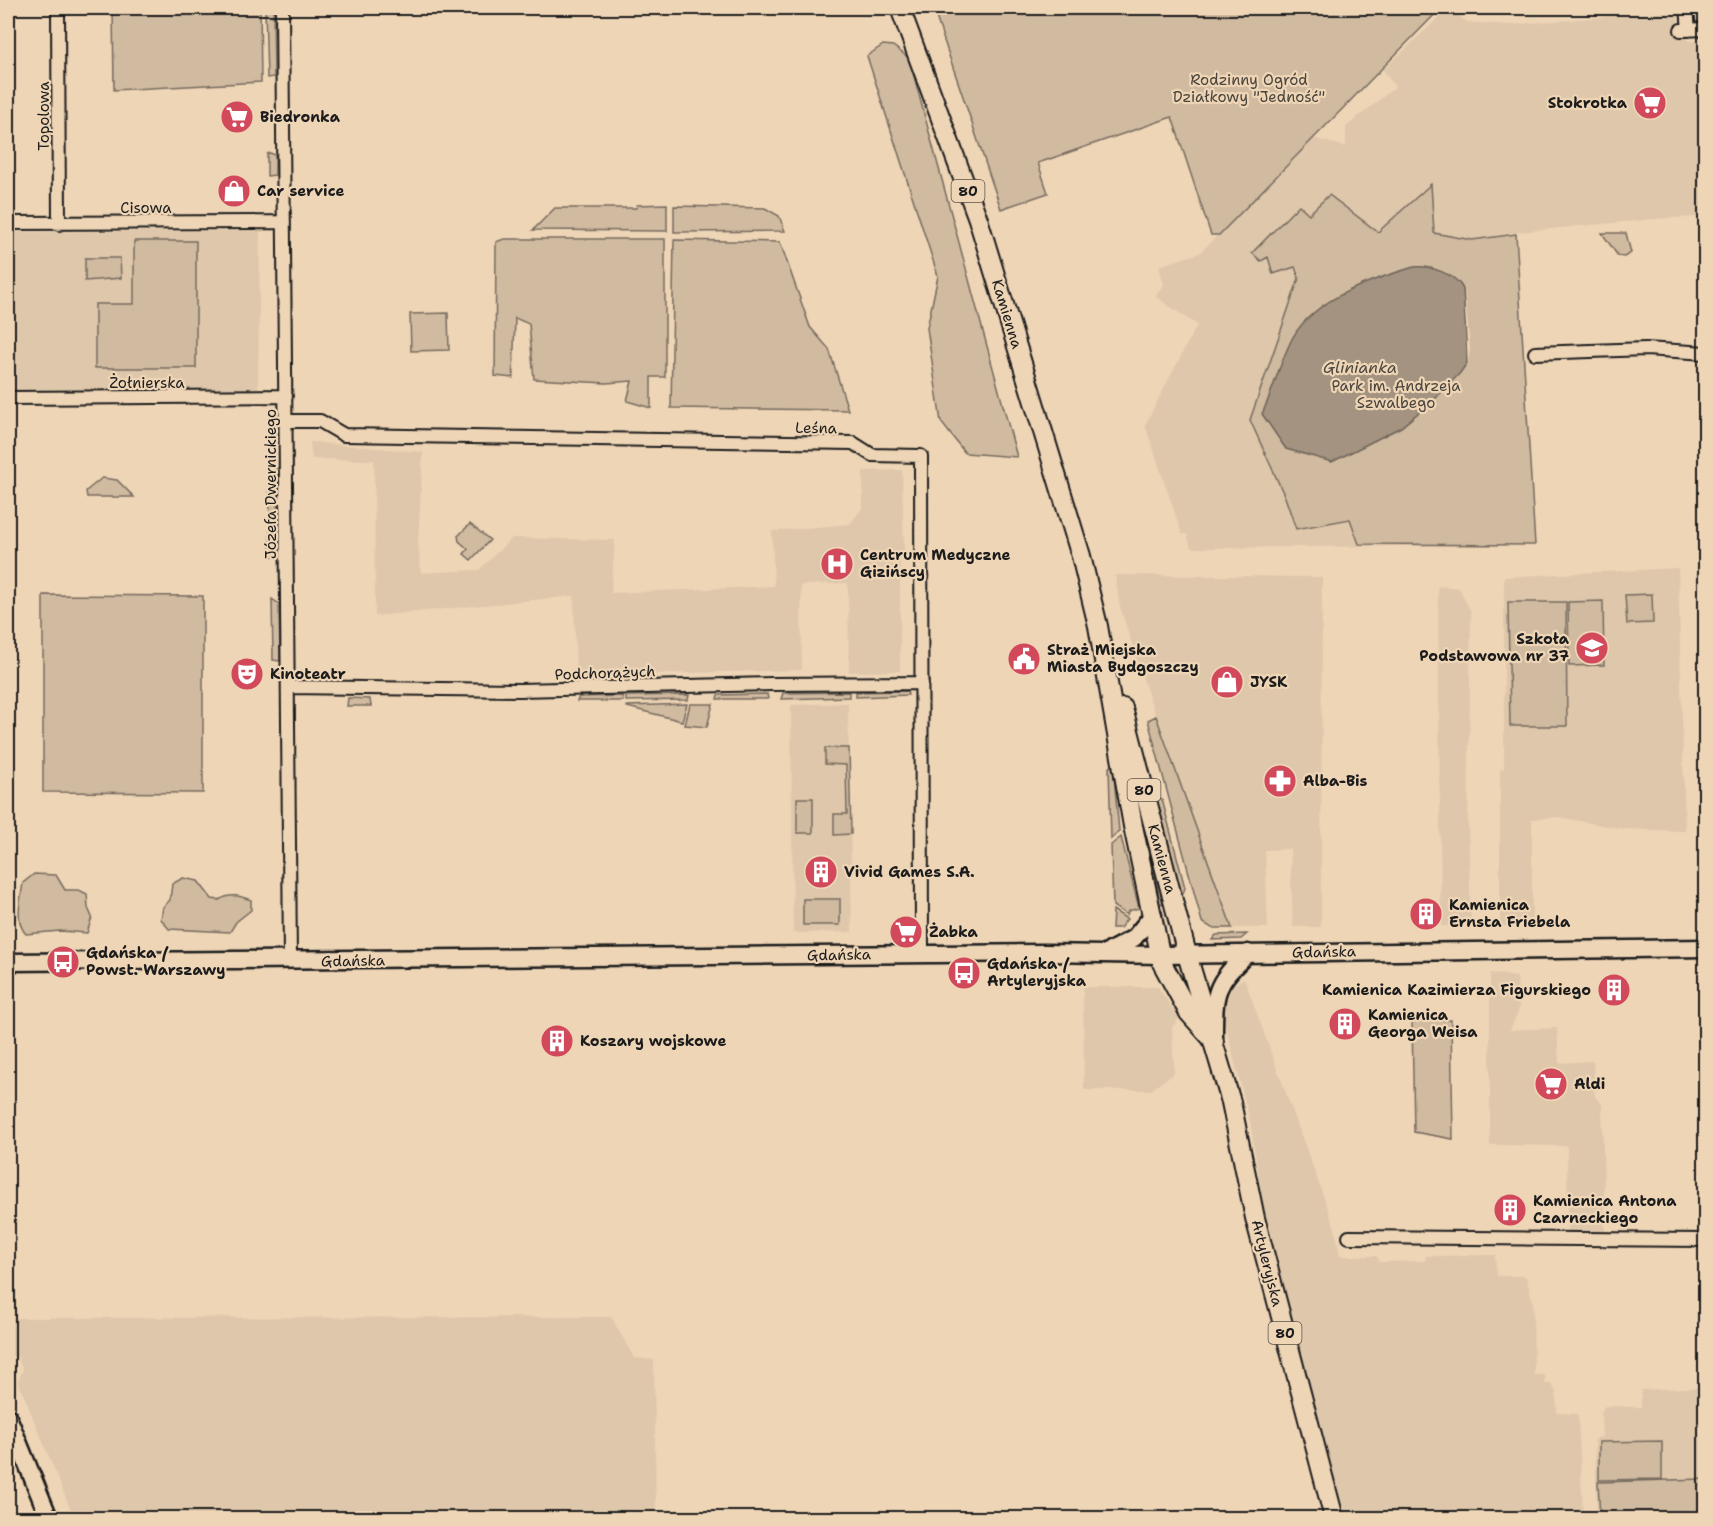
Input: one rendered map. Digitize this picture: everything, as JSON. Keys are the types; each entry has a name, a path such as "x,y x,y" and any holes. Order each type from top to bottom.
{"main road":[{"name":"Kamienna","path":"900,8 978,219 1055,470 1135,751 1187,955"},
{"name":"Kamienna","path":"1098,626 1133,826 1161,955"},
{"path":"1107,953 1134,938 1153,915"},
{"name":"Gdańska","path":"8,962 1107,953 1187,955 1706,948"},
{"path":"1215,1041 1216,992 1228,972 1248,953"},
{"name":"Artyleryjska","path":"1161,955 1172,983 1189,1013 1215,1041"},
{"name":"Artyleryjska","path":"1187,955 1215,1041 1231,1102 1255,1218 1334,1518"},
{"path":"8,1417 49,1518"}],"street":[{"name":"Topolowa","path":"58,8 59,224"},
{"name":"Józefa Dwernickiego","path":"282,8 290,961"},
{"path":"1688,8 1685,30 1706,29"},
{"name":"Cisowa","path":"8,223 284,222"},
{"path":"1534,353 1639,349 1706,353"},
{"name":"Żołnierska","path":"8,398 286,396"},
{"name":"Leśna","path":"286,421 321,421 344,435 853,443 872,455 921,456 922,955"},
{"name":"Podchorążych","path":"289,687 519,690 922,683"},
{"path":"1349,1237 1706,1240"}],"shaded area":[{"path":"1449,8 1467,22 1508,25 1676,11 1688,41 1705,40 1705,217 1666,218 1517,232 1518,338 1535,545 1191,548 1187,534 1182,534 1145,425 1197,325 1155,296 1164,285 1159,266 1200,253 1313,138 1346,147 1346,127 1395,87 1383,70"},
{"path":"260,231 258,389 8,391 8,232"},
{"path":"310,442 423,452 418,542 421,573 479,570 512,538 615,540 611,593 774,586 772,531 850,524 863,507 863,471 902,470 904,552 900,553 900,671 849,672 848,583 801,585 802,670 576,676 574,596 375,616 374,460 312,459"},
{"name":"Szkoła Podstawowa nr 37","path":"1678,568 1685,831 1623,829 1558,817 1532,819 1532,926 1500,926 1500,769 1504,769 1504,577"},
{"path":"1115,575 1322,577 1321,927 1293,927 1290,849 1265,850 1268,928 1232,928 1148,694 1120,607"},
{"path":"1438,586 1459,588 1471,612 1468,825 1471,926 1441,926"},
{"name":"Vivid Games S.A.","path":"848,703 852,932 793,933 791,705"},
{"path":"1490,973 1517,977 1519,1009 1510,1030 1557,1028 1559,1063 1593,1061 1595,1097 1602,1104 1605,1232 1568,1231 1567,1146 1490,1145"},
{"path":"1244,978 1335,1228 1340,1256 1377,1256 1379,1262 1425,1261 1426,1256 1495,1255 1497,1276 1526,1276 1533,1303 1534,1375 1545,1375 1545,1384 1552,1384 1556,1393 1557,1413 1578,1414 1583,1518 1344,1518 1264,1213 1250,1121 1222,1012 1232,986"},
{"path":"1083,987 1158,987 1179,1019 1172,1027 1174,1073 1151,1090 1084,1090"},
{"path":"611,1317 634,1358 654,1360 656,1518 74,1518 18,1381 23,1370 17,1357 8,1355 8,1318"},
{"path":"1705,1387 1705,1518 1597,1518 1595,1439 1602,1437 1601,1412 1605,1406 1641,1407 1641,1390"}],"green space":[{"path":"113,8 260,8 261,82 114,90"},
{"path":"265,8 273,8 274,77 267,78"},
{"name":"Rodzinny Ogród Działkowy \"Jedność\"","path":"933,8 1441,8 1219,235 1211,235 1172,117 1038,163 1048,193 1001,209"},
{"path":"883,45 893,46 909,58 1017,457 965,453 941,422 927,328 938,276 867,56"},
{"path":"267,154 275,155 275,175 267,176"},
{"name":"Park im. Andrzeja Szwalbego","path":"1431,184 1434,233 1472,240 1516,234 1535,545 1359,544 1350,519 1296,529 1285,497 1250,420 1299,278 1295,267 1273,274 1268,257 1261,261 1252,253 1299,205 1309,214 1329,195 1378,232"},
{"path":"667,204 667,231 533,230 555,208 636,208 637,205"},
{"path":"674,206 765,208 779,216 785,231 674,232"},
{"path":"1602,233 1626,233 1631,253 1624,257 1618,256"},
{"path":"504,239 665,239 665,377 651,377 651,408 627,401 632,381 606,383 534,379 529,324 515,318 513,378 495,376 496,242"},
{"path":"674,240 780,242 810,327 829,349 848,410 671,408"},
{"path":"134,241 196,241 196,368 95,368 95,304 134,304"},
{"path":"85,258 120,258 121,278 85,281"},
{"path":"448,313 449,350 411,351 410,314"},
{"path":"269,466 278,468 277,524 270,524"},
{"path":"102,478 117,480 134,497 87,497 86,491"},
{"path":"470,524 490,540 471,560 464,554 468,549 459,541 458,536"},
{"path":"270,527 279,528 276,557 270,556"},
{"path":"1652,594 1653,623 1627,624 1625,595"},
{"path":"43,595 203,596 203,793 43,792"},
{"path":"272,599 279,604 280,661 273,660"},
{"path":"1603,601 1604,665 1569,666 1568,602"},
{"path":"1508,602 1566,602 1567,726 1510,726"},
{"path":"907,691 908,695 856,697 856,692"},
{"path":"849,692 849,697 781,699 783,693"},
{"path":"767,694 768,699 717,699 718,695"},
{"path":"689,695 688,700 626,701 626,696"},
{"path":"622,696 623,701 577,701 579,697"},
{"path":"348,698 370,699 371,706 347,706"},
{"path":"687,704 682,721 627,707 627,706"},
{"path":"690,704 713,704 707,727 685,725"},
{"path":"1156,716 1232,928 1212,928 1202,922 1148,720"},
{"path":"825,748 849,748 851,834 834,835 834,814 847,814 846,765 825,764"},
{"path":"1113,766 1119,831 1111,839 1109,767"},
{"path":"1157,797 1162,799 1185,888 1181,898 1160,831"},
{"path":"797,798 813,798 813,833 797,833"},
{"path":"1121,837 1139,908 1128,911 1127,915 1113,906 1111,845"},
{"path":"1150,841 1167,902 1160,904"},
{"path":"34,874 56,875 65,890 79,890 87,894 88,908 92,917 87,933 60,931 26,934 20,923 20,903 23,883"},
{"path":"183,878 198,881 212,899 219,900 227,896 235,896 251,900 251,910 236,922 230,932 169,929 161,919 163,907 170,900 172,884"},
{"path":"803,899 840,899 840,925 803,925"},
{"path":"1113,910 1127,919 1120,928 1112,928"},
{"path":"1247,934 1241,939 1212,940 1216,935"},
{"path":"1412,1020 1451,1020 1453,1139 1414,1132"},
{"path":"1662,1441 1662,1479 1599,1480 1599,1442"},
{"path":"1705,1479 1705,1518 1600,1518 1598,1482"}],"water":[{"name":"Glinianka","path":"1414,267 1427,267 1448,275 1463,289 1467,363 1460,373 1435,399 1401,427 1332,462 1286,449 1262,414 1293,337 1315,311 1330,301 1363,284"}],"pier":[{"path":"1464,284 1470,349 1468,366"}],"place":[{"name":"Stokrotka","path":"1650,103"},
{"name":"Biedronka","path":"237,117"},
{"name":"Car service","path":"234,191"},
{"name":"Centrum Medyczne Gizińscy","path":"837,564"},
{"name":"Szkoła Podstawowa nr 37","path":"1592,648"},
{"name":"Straż Miejska Miasta Bydgoszczy","path":"1024,659"},
{"name":"Kinoteatr","path":"247,674"},
{"name":"JYSK","path":"1227,682"},
{"name":"Alba-Bis","path":"1280,781"},
{"name":"Vivid Games S.A.","path":"821,872"},
{"name":"Kamienica Ernsta Friebela","path":"1426,914"},
{"name":"Żabka","path":"906,932"},
{"name":"Gdańska / Powst. Warszawy","path":"63,962"},
{"name":"Gdańska / Artyleryjska","path":"964,973"},
{"name":"Kamienica Kazimierza Figurskiego","path":"1614,990"},
{"name":"Kamienica Georga Weisa","path":"1345,1024"},
{"name":"Koszary wojskowe","path":"557,1041"},
{"name":"Aldi","path":"1551,1084"},
{"name":"Kamienica Antona Czarneckiego","path":"1510,1210"}]}
